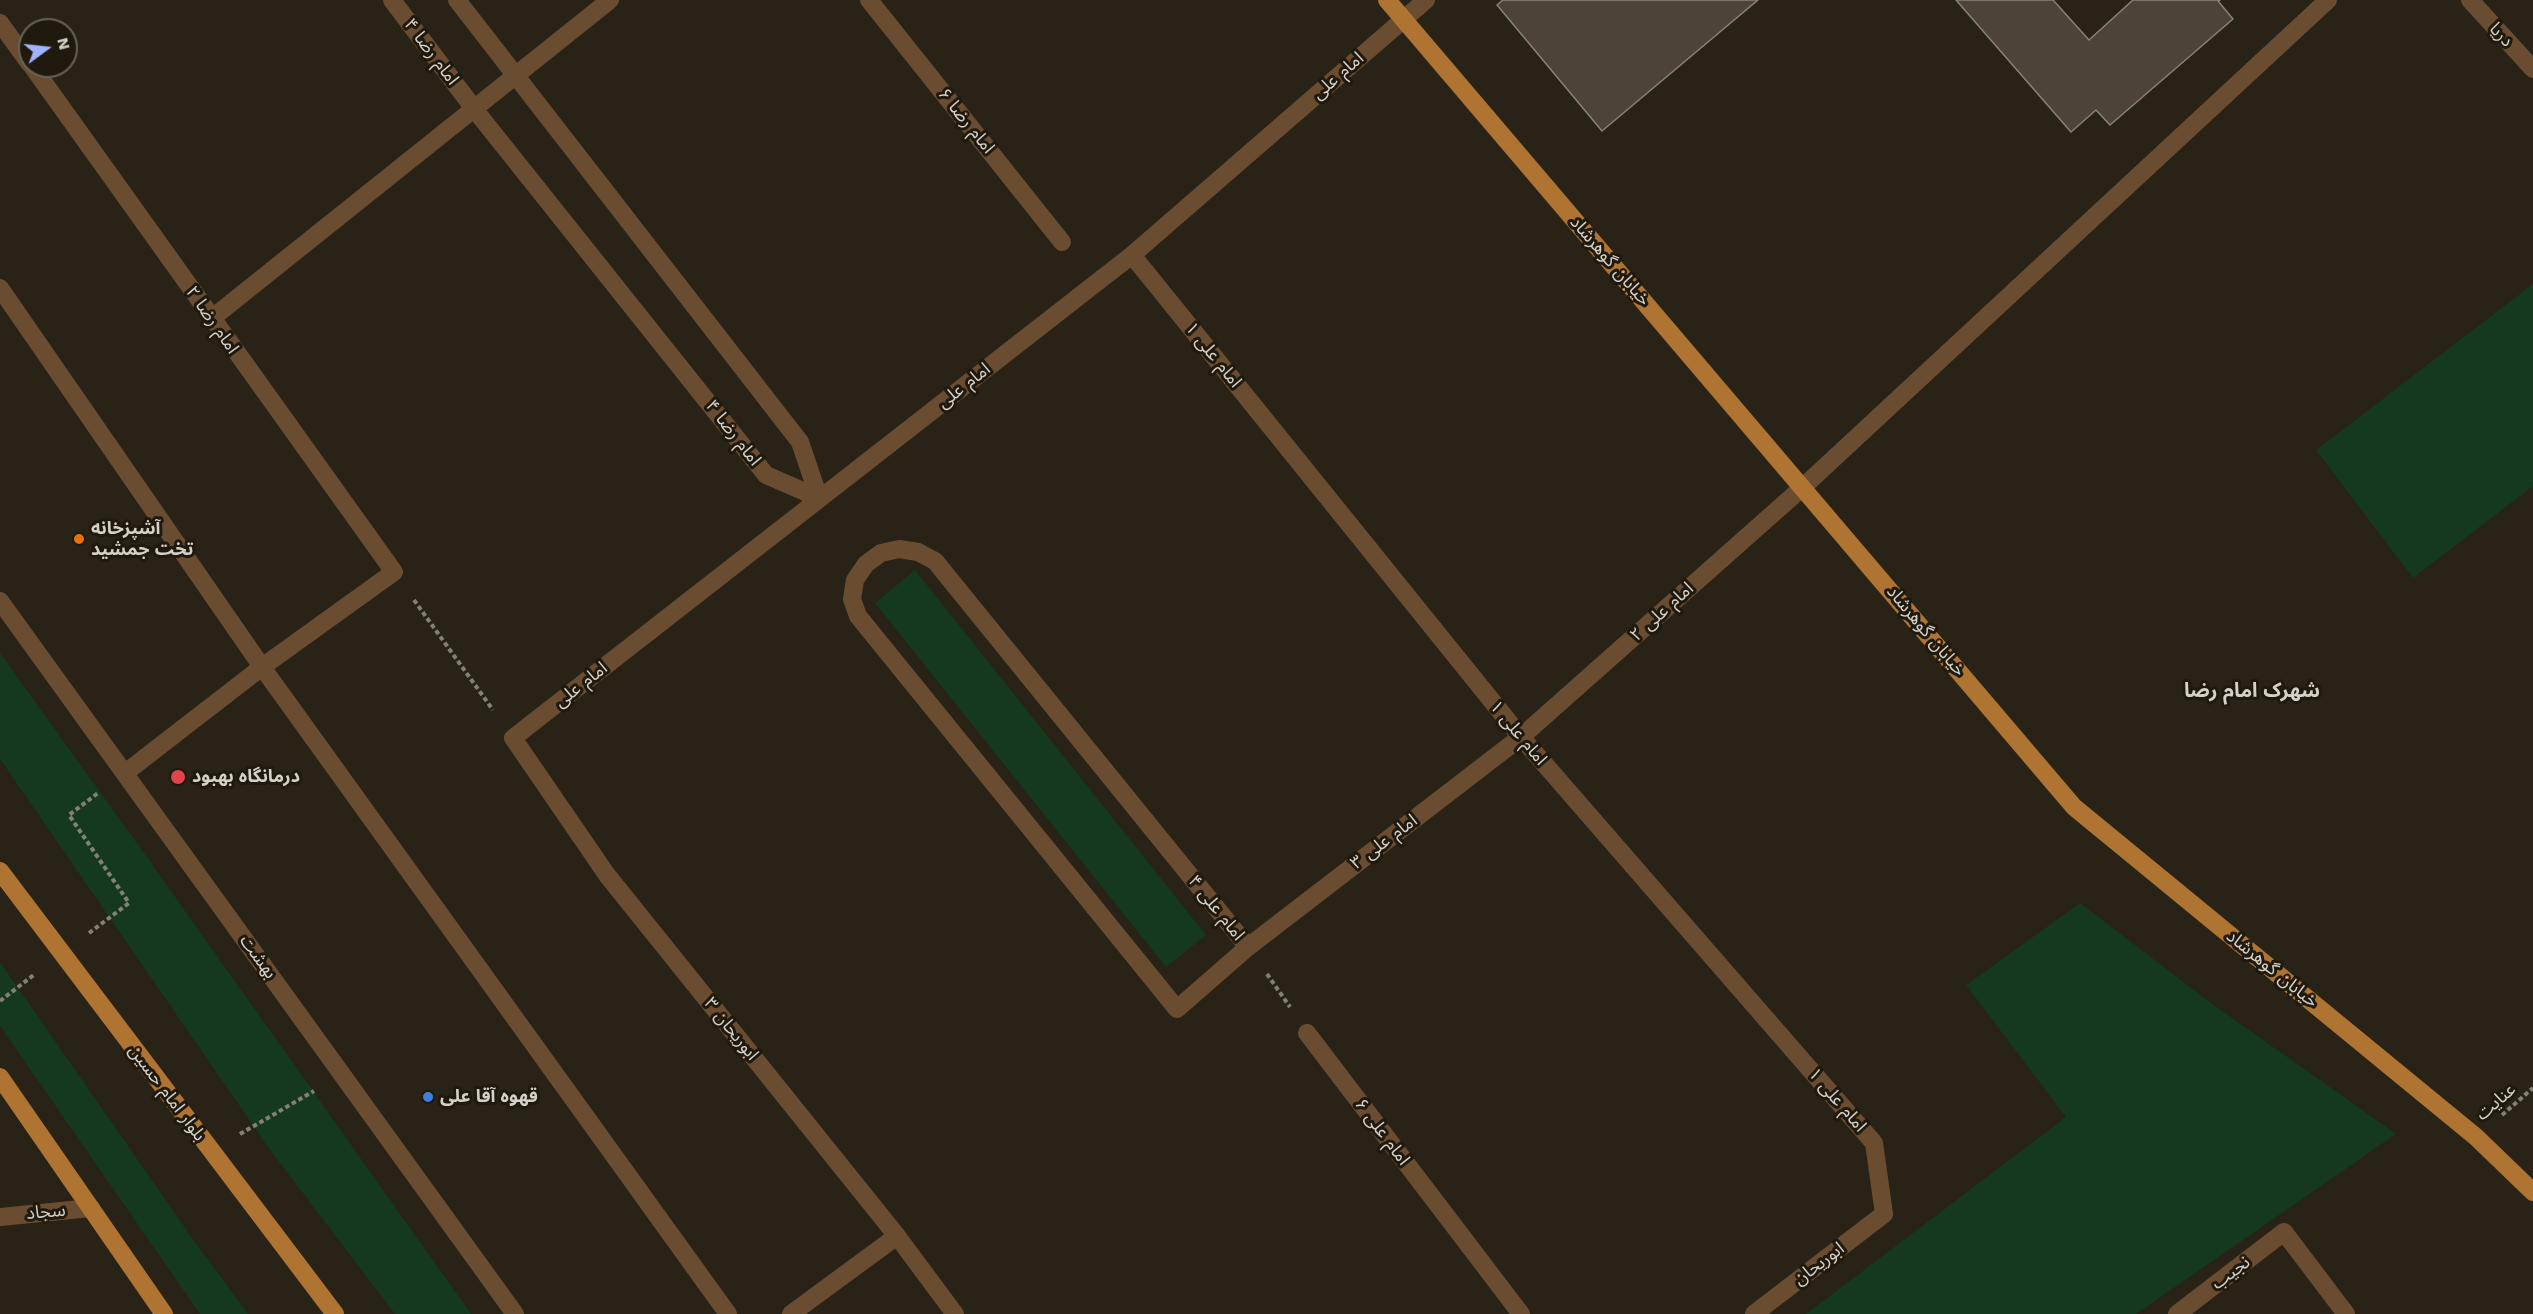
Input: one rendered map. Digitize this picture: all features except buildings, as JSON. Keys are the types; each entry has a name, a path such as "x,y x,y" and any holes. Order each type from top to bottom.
{"main road":[{"name":"خیابان گوهرشاد","path":"1387,0 2074,807 2476,1137 2533,1192"},
{"name":"بلوار امام حسین","path":"0,871 335,1314"},
{"path":"0,1077 164,1314"}],"street":[{"name":"امام رضا ۴","path":"392,0 476,110 766,475 819,498"},
{"path":"457,0 800,442 819,498"},
{"path":"211,319 476,110 610,0"},
{"name":"امام رضا ۶","path":"869,0 1062,242"},
{"path":"1403,19 1426,0"},
{"name":"امام علی ۲","path":"1521,737 1803,487 2328,0"},
{"name":"دریا","path":"2470,0 2533,69"},
{"name":"امام علی","path":"513,738 1132,255 1403,19"},
{"name":"امام رضا ۲","path":"0,23 18,47"},
{"name":"امام رضا ۲","path":"40,78 394,572"},
{"name":"امام علی ۱","path":"1132,255 1521,737 1874,1143 1884,1214"},
{"path":"0,288 262,667 728,1314"},
{"name":"امام علی ۴","path":"899,549 918,552 935,561 1248,947 1177,1009 858,616 852,599 855,580 866,564 881,553 899,549"},
{"path":"125,773 262,667 394,572"},
{"name":"بهشت","path":"0,601 515,1314"},
{"name":"امام علی ۳","path":"1248,947 1521,737"},
{"name":"ابوریحان ۳","path":"513,738 607,875 897,1236 955,1314"},
{"name":"امام علی ۶","path":"1307,1033 1521,1314"},
{"name":"سجاد","path":"0,1217 91,1208"},
{"name":"ابوریحان","path":"1754,1314 1884,1214"},
{"name":"نجیب","path":"2177,1314 2284,1232 2346,1314"},
{"path":"791,1314 897,1236"}],"path":[{"path":"394,572 513,738"},
{"path":"69,815 129,903"},
{"path":"1248,947 1307,1033"},
{"path":"211,1151 342,1074"},
{"name":"عنایت","path":"2476,1137 2533,1088"}],"green space":[{"path":"2533,284 2533,486 2413,578 2316,450"},
{"path":"915,570 1206,935 1166,967 875,603"},
{"path":"0,653 471,1314 395,1314 270,1150 0,759"},
{"path":"2080,903 2211,1003 2396,1134 2136,1314 1806,1314 2066,1117 1966,985"},
{"path":"0,962 190,1235 248,1314 200,1314 0,1026"}],"place":[{"name":"آشپزخانه تخت جمشید","path":"79,539"},
{"name":"درمانگاه بهبود","path":"178,777"},
{"name":"قهوه آقا علی","path":"428,1097"}],"district":[{"name":"شهرک امام رضا","path":"2252,691"}]}
